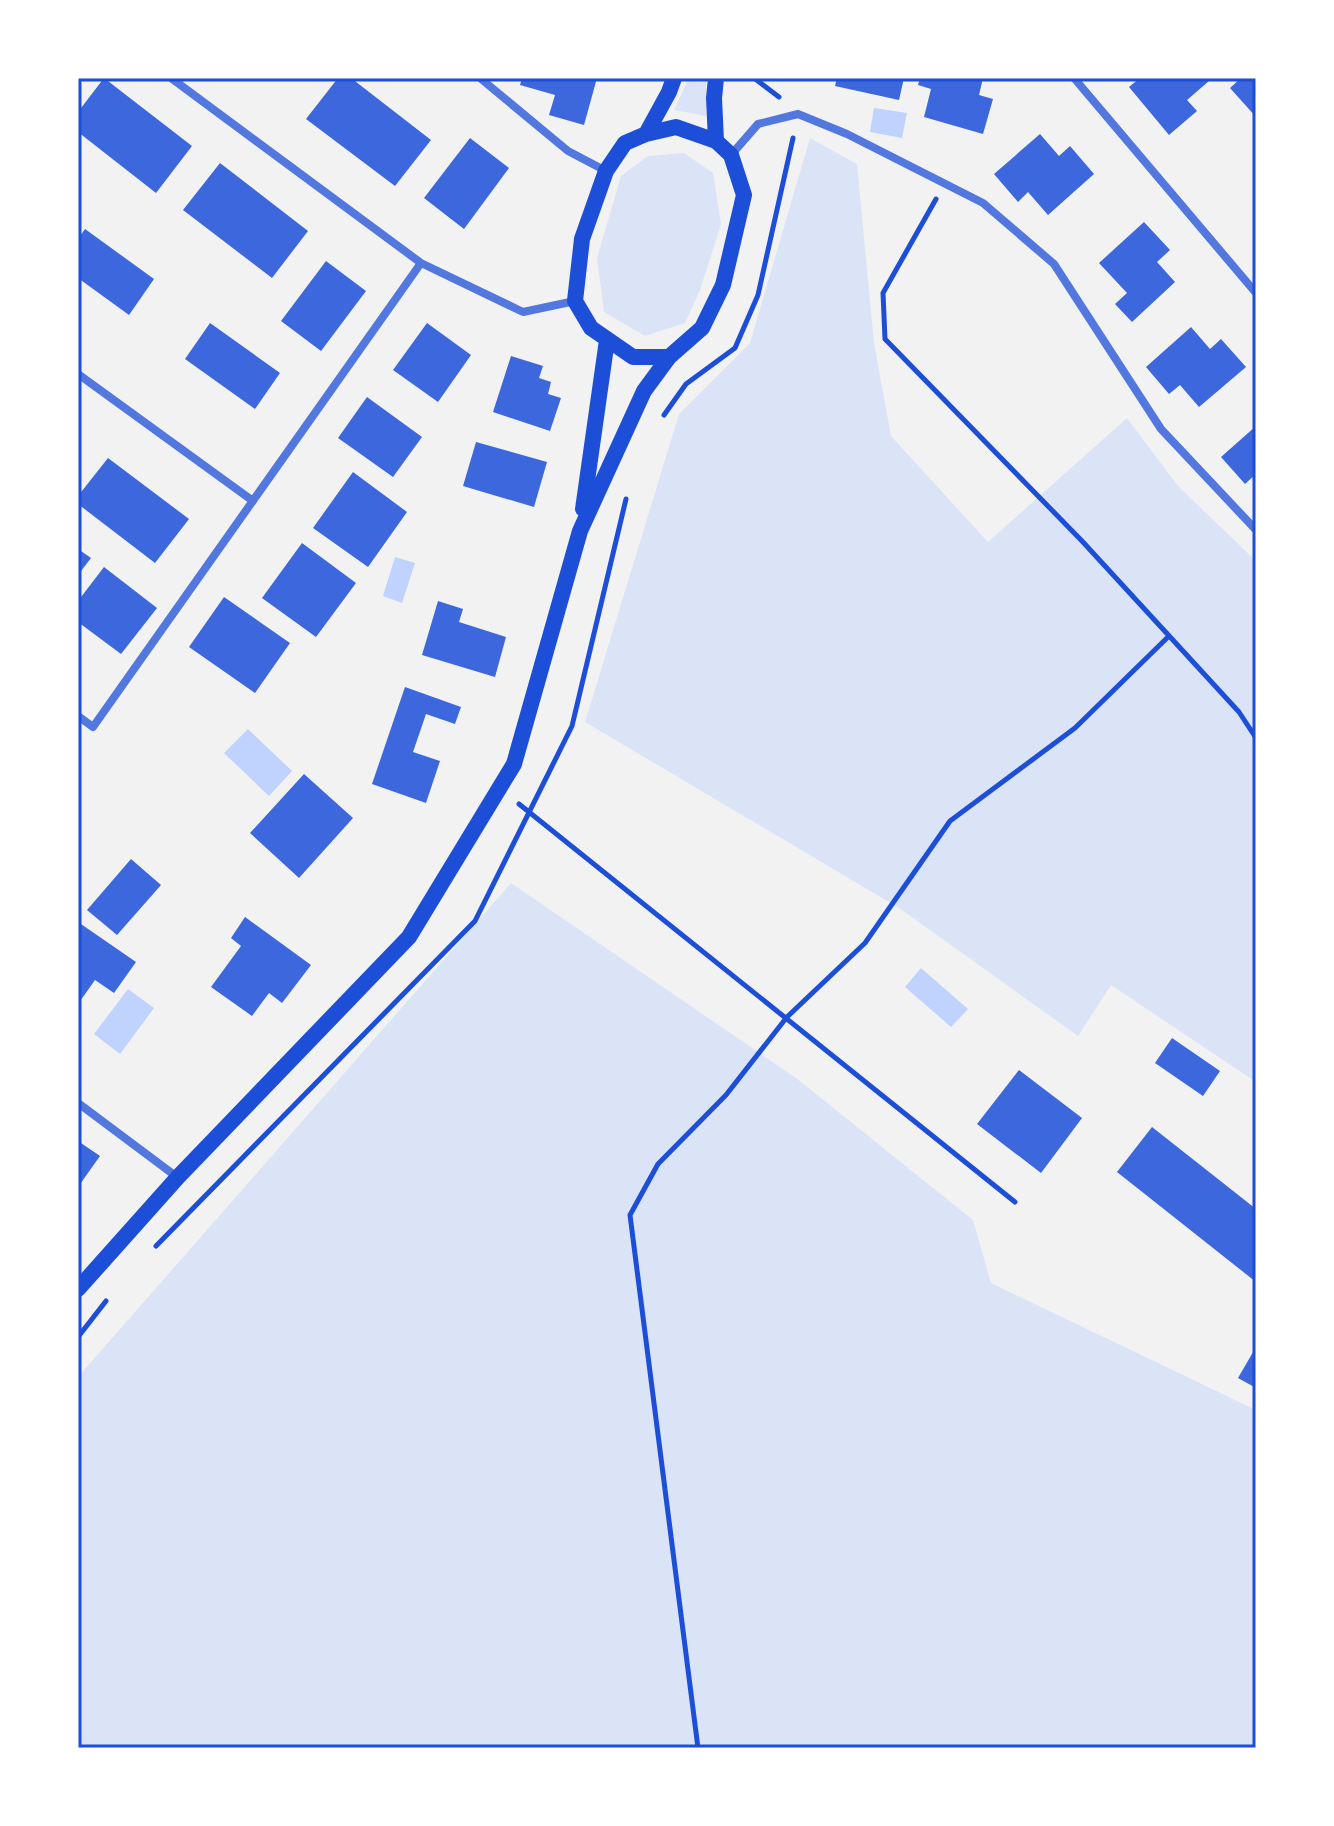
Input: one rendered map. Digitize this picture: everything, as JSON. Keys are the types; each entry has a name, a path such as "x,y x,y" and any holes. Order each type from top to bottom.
{"main road":[{"path":"646,134 674,78"},
{"path":"716,78 716,141"},
{"path":"580,531 644,391 669,357 702,328 723,285 744,195 731,155 716,141 676,127 625,143 606,171 582,239 575,301 591,328 633,357 669,357"},
{"path":"78,1289 178,1177 409,937 514,764 580,531 607,340"}],"street":[{"path":"171,78 421,263 523,312 575,301"},
{"path":"480,78 568,151 606,171"},
{"path":"1074,78 1256,293"},
{"path":"731,155 758,124 798,114 847,134 983,203 1054,264 1161,429 1256,530"},
{"path":"78,716 93,727 421,263"},
{"path":"78,374 253,501"},
{"path":"78,1103 178,1177"}],"path":[{"path":"945,183 883,293 885,339 1082,541 1239,712 1256,738"},
{"path":"698,1748 630,1215 658,1164 726,1095 787,1017 865,943 950,821 1075,728 1169,636"},
{"path":"498,790 529,811 1015,1202"}],"shaded area":[{"path":"689,78 706,78 706,116 674,110"},
{"path":"810,138 857,164 874,343 891,436 988,542 1127,418 1178,486 1256,561 1256,1082 1111,985 1078,1036 899,908 585,722 679,414 750,343"},
{"path":"684,153 713,173 721,224 700,290 685,323 645,336 604,312 597,258 621,176 648,156"},
{"path":"511,883 796,1078 973,1220 991,1283 1256,1410 1256,1748 78,1748 78,1377"}],"water":[{"path":"874,108 907,113 902,138 870,132"},
{"path":"395,557 415,563 402,603 383,596"},
{"path":"248,729 292,771 269,796 224,753"},
{"path":"921,968 968,1009 951,1027 905,987"},
{"path":"128,989 154,1008 120,1054 94,1034"}],"building":[{"path":"104,78 192,146 156,193 78,132 78,112"},
{"path":"338,78 351,78 431,140 395,186 306,119"},
{"path":"522,78 597,78 584,125 549,115 555,95 520,85"},
{"path":"837,78 904,78 899,100 835,86"},
{"path":"920,78 983,78 979,95 993,99 983,134 924,117 931,89 918,85"},
{"path":"1140,78 1206,78 1209,81 1187,100 1197,111 1169,135 1129,87"},
{"path":"1241,78 1256,78 1256,117 1230,88"},
{"path":"1040,134 1059,156 1070,146 1094,174 1048,215 1028,192 1018,202 994,174"},
{"path":"470,138 509,168 464,229 424,198"},
{"path":"220,163 308,231 272,278 183,210"},
{"path":"1144,222 1170,250 1157,262 1175,282 1132,322 1115,304 1127,293 1099,263"},
{"path":"85,229 154,279 129,315 78,278 78,239"},
{"path":"326,261 366,291 321,351 281,321"},
{"path":"210,323 280,373 255,409 185,359"},
{"path":"427,323 471,355 438,402 393,370"},
{"path":"1191,327 1210,349 1221,339 1246,367 1199,407 1180,385 1169,394 1146,367"},
{"path":"511,356 543,366 539,378 551,382 548,394 561,398 550,431 493,412"},
{"path":"367,397 422,437 393,477 338,438"},
{"path":"1256,426 1256,474 1245,484 1221,457"},
{"path":"476,442 547,462 534,507 463,486"},
{"path":"108,458 189,519 155,563 78,504 78,496"},
{"path":"353,472 407,512 368,567 313,528"},
{"path":"302,543 356,583 316,637 262,598"},
{"path":"78,549 91,558 78,575"},
{"path":"104,567 157,608 121,654 78,622 78,601"},
{"path":"224,597 290,643 255,693 189,647"},
{"path":"438,601 463,609 459,622 506,637 495,677 422,655"},
{"path":"405,687 461,707 455,724 426,714 413,752 440,761 426,803 372,784"},
{"path":"304,774 353,818 299,878 250,833"},
{"path":"131,859 161,885 117,935 87,910"},
{"path":"245,917 311,965 282,1003 269,993 252,1016 211,987 241,946 231,938"},
{"path":"78,922 136,962 114,993 95,980 78,1004"},
{"path":"1172,1038 1220,1071 1203,1096 1155,1063"},
{"path":"1019,1070 1082,1118 1041,1173 977,1124"},
{"path":"1152,1127 1256,1209 1256,1282 1117,1172"},
{"path":"78,1141 100,1156 78,1187"},
{"path":"1256,1347 1256,1388 1238,1378"}]}
